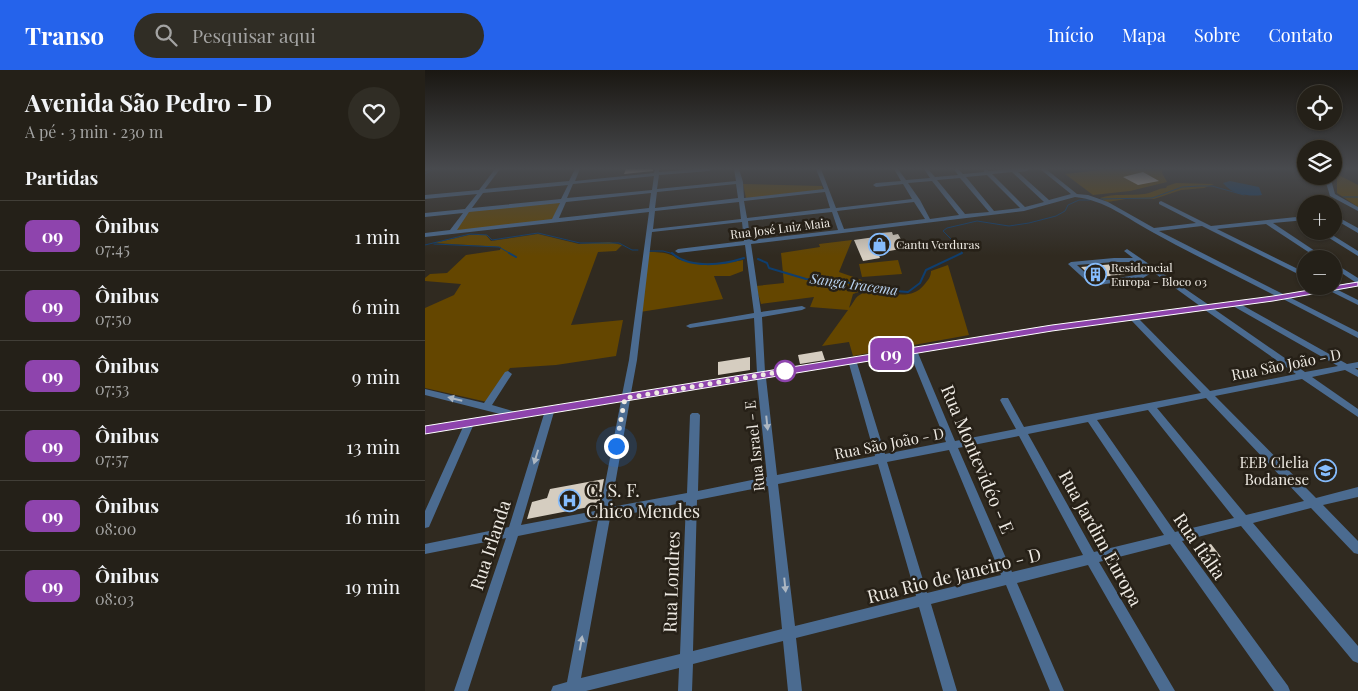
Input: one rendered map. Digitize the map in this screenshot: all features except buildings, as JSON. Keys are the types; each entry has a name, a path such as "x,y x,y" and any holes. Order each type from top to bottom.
{"street":[{"path":"452,232 476,198"},
{"path":"425,215 584,198"},
{"path":"573,689 603,514 633,360 653,198"},
{"path":"425,235 759,198"},
{"path":"830,198 841,232"},
{"path":"949,198 963,216"},
{"path":"980,198 993,213"},
{"path":"1013,198 1024,209"},
{"path":"1044,198 1049,203"},
{"name":"Rua José Luiz Maia","path":"678,251 1024,209 1065,198"},
{"name":"Rua José Luiz Maia","path":"1094,198 1153,230"},
{"path":"1338,198 1358,209"},
{"path":"555,220 564,200"},
{"name":"Rua Israel - E","path":"742,200 758,315 761,375 795,691"},
{"path":"649,231 917,200 929,221"},
{"path":"1161,203 1297,272"},
{"path":"1209,228 1297,219"},
{"path":"1267,222 1310,250"},
{"path":"1342,222 1358,231"},
{"path":"1153,230 1203,224"},
{"path":"1153,230 1358,335"},
{"path":"1335,240 1358,254"},
{"path":"1127,251 1358,414"},
{"path":"1141,260 1121,259 1071,264 1093,284 1143,276 1153,269"},
{"path":"1342,271 1358,282"},
{"path":"1342,285 1358,282"},
{"path":"425,430 1132,316 1297,295"},
{"path":"1342,295 1358,303"},
{"path":"1235,304 1358,374"},
{"path":"690,326 802,308"},
{"path":"1132,316 1358,549"},
{"name":"Rua Montevidéo - E","path":"913,351 1057,691"},
{"path":"852,360 950,691"},
{"name":"Rua São João - D","path":"425,549 1358,365"},
{"path":"486,407 508,374"},
{"path":"425,392 518,415"},
{"name":"Rua Jardim Europa","path":"1005,400 1091,559 1168,691"},
{"path":"1151,406 1242,520 1358,656"},
{"name":"Rua Irlanda","path":"461,691 514,532 550,410"},
{"name":"Rua Londres","path":"685,691 695,415"},
{"name":"Rua Itália","path":"1091,419 1172,537 1283,691"},
{"path":"425,523 470,422"},
{"name":"Rua Rio de Janeiro - D","path":"558,691 573,689 1010,580 1172,537 1358,492"}],"shaded area":[{"path":"1100,198 1157,198 1107,202"},
{"path":"1344,198 1358,198 1358,207"},
{"path":"561,201 553,220 455,231 469,211"},
{"path":"538,234 579,244 609,242 622,245 616,251 598,252 571,325 623,320 616,356 556,365 510,368 487,402 425,388 425,308 454,295 461,284 425,281 425,278 430,274 447,273 466,255 500,250 501,247 434,243 469,235 486,235 491,241"},
{"path":"852,240 839,272 862,280 861,283 870,288 853,294 849,308 857,297 866,292 909,294 917,291 928,280 931,271 948,265 969,335 853,356 849,342 822,346 848,310 810,307 814,297 761,304 756,286 784,283 781,253 820,247 819,244"},
{"path":"648,252 666,253 679,260 697,263 743,260 743,271 730,276 714,276 723,299 640,312"},
{"path":"898,260 902,274 862,277 859,264"}],"waterway":[{"name":"Sanga Iracema","path":"1101,199 1152,198"},
{"name":"Sanga Iracema","path":"962,253 960,248 943,231 947,228 977,221 1009,226 1029,223 1056,216 1065,211 1068,205 1079,200 1090,200"},
{"name":"Sanga Iracema","path":"425,245 470,234 487,235 492,240 538,233 580,243 619,243 632,250 638,250"},
{"path":"434,244 499,247 511,254"},
{"name":"Sanga Iracema","path":"648,251 663,251 673,254"},
{"path":"509,253 516,257"},
{"name":"Sanga Iracema","path":"758,259 767,263 769,268 806,279 840,280 869,289 908,292 920,283 926,270 962,253"},
{"name":"Sanga Iracema","path":"673,254 687,262 707,264 744,258"}],"bus line":[{"name":"09","path":"425,430 1052,328 1273,299 1358,284"}],"place":[{"name":"Cantu Verduras","path":"880,244"},
{"name":"Residencial Europa - Bloco 03","path":"1095,274"},
{"name":"EEB Clelia Bodanese","path":"1325,471"},
{"name":"C. S. F. Chico Mendes","path":"570,500"}],"route":[{"path":"616,446 625,398 785,371"}]}
